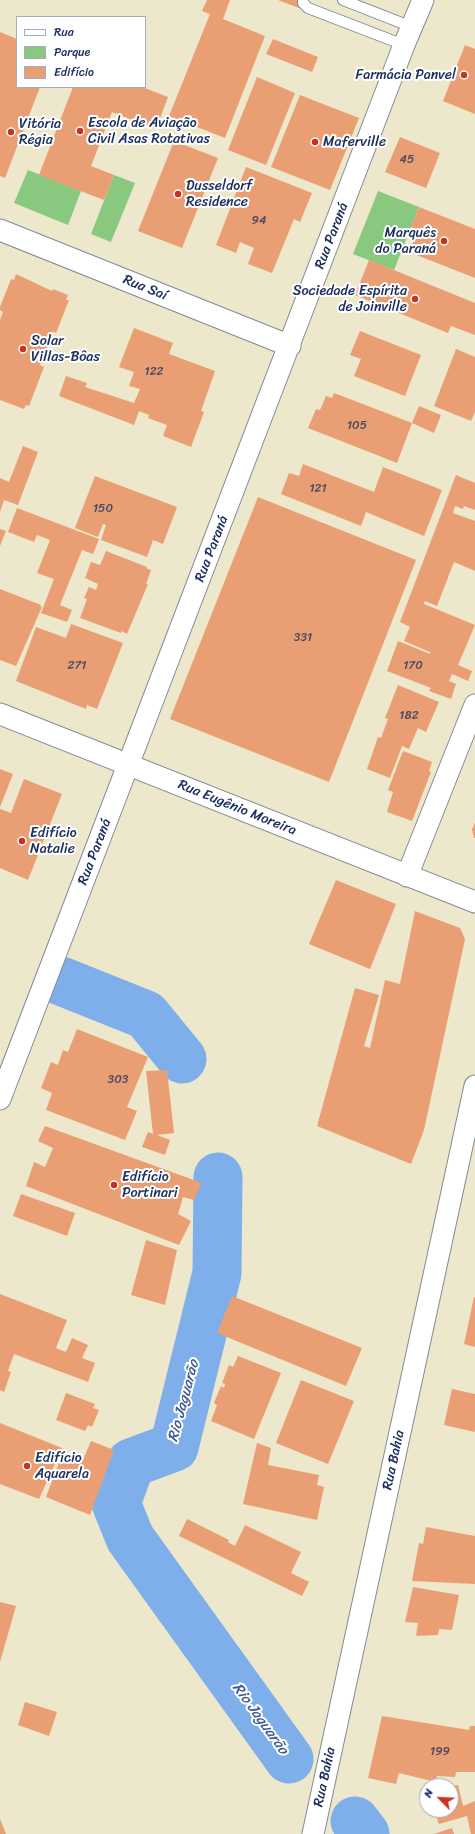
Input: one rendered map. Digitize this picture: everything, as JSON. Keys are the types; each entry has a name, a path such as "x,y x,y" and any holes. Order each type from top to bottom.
{"street":[{"name":"Rua Paraná","path":"0,1099 423,0"},
{"name":"Rua Saí","path":"0,230 290,346"},
{"path":"407,876 475,705"},
{"name":"Rua Eugênio Moreira","path":"0,714 475,902"},
{"name":"Rua Bahia","path":"313,1834 475,1086"}],"lane":[{"path":"303,0 303,3 308,8 408,36"},
{"path":"343,0 408,36"}],"green space":[{"path":"28,170 81,191 68,225 14,203"},
{"path":"114,175 135,183 111,242 91,234"},
{"path":"378,191 419,207 394,270 353,254"}],"building":[{"path":"207,0 230,0 223,19 265,36 225,138 169,116 210,14 202,11"},
{"path":"278,0 302,0 299,8"},
{"name":"Vitória Régia","path":"0,32 16,39 16,88 40,88 5,178 0,176"},
{"path":"273,39 318,57 312,72 266,54"},
{"name":"Farmácia Panvel","path":"465,45 475,49 475,114 443,101"},
{"path":"257,77 295,93 266,165 228,150"},
{"name":"Escola de Aviação Civil Asas Rotativas","path":"73,88 145,88 168,97 156,129 112,112 91,166 114,175 104,200 39,175"},
{"name":"Maferville","path":"300,95 359,118 330,190 271,167"},
{"path":"400,137 440,153 426,188 385,172"},
{"name":"Dusseldorf Residence","path":"174,141 218,158 182,248 138,231"},
{"path":"246,167 312,193 300,222 294,219 272,273 248,264 254,248 240,242 236,253 216,245"},
{"name":"Marquês do Paraná","path":"419,207 475,229 475,278 409,252 418,230 411,227"},
{"name":"Sociedade Espírita de Joinville","path":"369,260 475,303 475,335 451,326 448,333 355,295"},
{"name":"Solar Villas-Bôas","path":"16,274 52,291 53,289 68,295 66,300 69,300 56,333 53,331 40,365 44,367 29,406 26,405 24,409 0,400 0,320 3,312 0,310 0,307 11,279 14,280"},
{"path":"134,328 173,343 169,354 215,371 201,411 204,412 191,447 163,436 167,425 148,418 149,415 139,411 134,425 59,396 66,376 87,383 85,387 134,403 140,389 129,386 134,372 119,367"},
{"path":"360,331 421,355 405,396 354,376 361,359 350,355"},
{"path":"456,349 475,357 475,412 471,421 434,406"},
{"path":"334,393 412,423 397,463 308,428 316,409 320,410 326,396 332,398"},
{"path":"419,406 441,415 434,433 412,423"},
{"path":"23,446 38,452 18,505 4,500 0,512 0,478 9,482"},
{"path":"303,464 374,492 383,467 442,490 424,536 366,512 361,526 281,494 289,473 299,476"},
{"path":"456,475 475,483 475,510 464,506 463,509 455,506 453,513 475,521 475,571 454,562 437,606 425,601 424,604 475,625 458,665 472,671 468,681 452,674 449,681 456,684 451,699 429,691 431,688 387,671 398,641 430,654 430,652 404,641 410,627 400,622"},
{"path":"95,476 177,507 163,544 153,540 147,557 101,540 106,525 103,524 98,537 75,528"},
{"path":"258,497 416,560 329,782 170,719"},
{"path":"17,508 99,539 93,554 82,550 60,605 72,610 67,622 41,613 54,579 37,573 50,540 37,535 34,542 8,532"},
{"path":"0,529 6,531 0,546"},
{"path":"106,551 147,567 146,568 151,570 146,584 148,584 127,634 122,631 121,633 80,618 87,599 84,598 89,587 96,590 98,584 85,578 91,562 100,565"},
{"path":"0,589 41,605 40,606 42,607 16,666 0,660"},
{"path":"71,624 123,643 97,709 87,705 86,709 16,681 36,627 66,638"},
{"path":"398,685 439,702 426,732 418,728 409,749 402,746 390,778 367,769 378,737 381,738 388,719 385,718"},
{"path":"403,751 432,762 429,771 431,772 412,821 387,812 393,792 388,790"},
{"name":"Edifício Natalie","path":"0,769 13,774 0,807"},
{"name":"Edifício Natalie","path":"24,779 62,794 28,880 0,868 0,809 11,813"},
{"path":"475,823 475,838 474,838 472,829"},
{"path":"336,880 396,904 370,969 309,944"},
{"path":"415,911 460,928 465,939 424,1130 411,1164 317,1126 355,988 379,995 364,1046 370,1048 385,980 400,984"},
{"path":"77,1029 148,1057 127,1107 137,1111 125,1140 46,1110 52,1093 41,1088 51,1062 58,1065 63,1050 68,1052"},
{"path":"167,1070 174,1133 157,1135 170,1140 165,1155 142,1147 148,1132 153,1134 146,1071"},
{"name":"Edifício Portinari","path":"45,1126 202,1183 194,1200 183,1197 178,1214 191,1221 179,1245 26,1186 34,1162 45,1167 53,1148 38,1141"},
{"path":"21,1194 75,1213 67,1236 13,1216"},
{"path":"146,1240 177,1250 165,1305 131,1295"},
{"path":"0,1294 67,1320 56,1348 66,1352 72,1338 88,1345 82,1358 95,1363 88,1382 14,1354 8,1371 11,1372 4,1392 0,1390"},
{"path":"232,1296 362,1348 346,1386 217,1333"},
{"path":"475,1297 475,1347 464,1344"},
{"path":"238,1356 281,1373 254,1439 211,1421 217,1405 214,1403 221,1386 224,1388 225,1384 222,1383 229,1365 233,1367"},
{"path":"301,1380 354,1401 328,1464 276,1443"},
{"path":"452,1389 475,1394 475,1432 444,1425"},
{"path":"66,1393 95,1404 93,1408 99,1410 92,1427 88,1425 85,1431 56,1420"},
{"name":"Edifício Aquarela","path":"0,1423 62,1448 39,1499 0,1484"},
{"path":"91,1441 114,1450 90,1515 46,1497 63,1452 83,1460"},
{"path":"257,1443 271,1448 268,1465 319,1475 317,1485 324,1487 317,1520 243,1504"},
{"path":"187,1519 229,1540 228,1542 235,1546 245,1525 301,1552 291,1573 309,1582 302,1596 179,1536"},
{"path":"426,1527 475,1536 475,1584 412,1581 419,1543 423,1544"},
{"path":"413,1587 459,1595 452,1630 439,1629 438,1635 416,1636 418,1623 405,1622"},
{"path":"0,1602 16,1606 0,1662"},
{"path":"25,1702 57,1712 49,1736 18,1725"},
{"path":"382,1716 469,1730 470,1726 475,1726 475,1772 456,1772 455,1777 437,1776 437,1778 420,1778 399,1773 396,1784 368,1778"},
{"path":"459,1789 463,1806 475,1801 475,1834 471,1834 467,1816 439,1824 437,1818 459,1818"},
{"path":"0,1819 6,1834 0,1834"},
{"path":"452,1828 454,1834 434,1834"}],"waterway":[{"name":"Rio Jaguarão","path":"61,981 146,1015 182,1059"},
{"name":"Rio Jaguarão","path":"218,1177 217,1273 174,1447 131,1463 116,1503 130,1538 289,1759"},
{"name":"Rio Jaguarão","path":"355,1821 365,1834"}],"place":[{"name":"Farmácia Panvel","path":"464,75"},
{"name":"Escola de Aviação Civil Asas Rotativas","path":"80,131"},
{"name":"Vitória Régia","path":"11,132"},
{"name":"Maferville","path":"315,142"},
{"name":"Dusseldorf Residence","path":"178,194"},
{"name":"Marquês do Paraná","path":"444,241"},
{"name":"Sociedade Espírita de Joinville","path":"415,299"},
{"name":"Solar Villas-Bôas","path":"23,349"},
{"name":"Edifício Natalie","path":"22,841"},
{"name":"Edifício Portinari","path":"114,1185"},
{"name":"Edifício Aquarela","path":"27,1466"}]}
